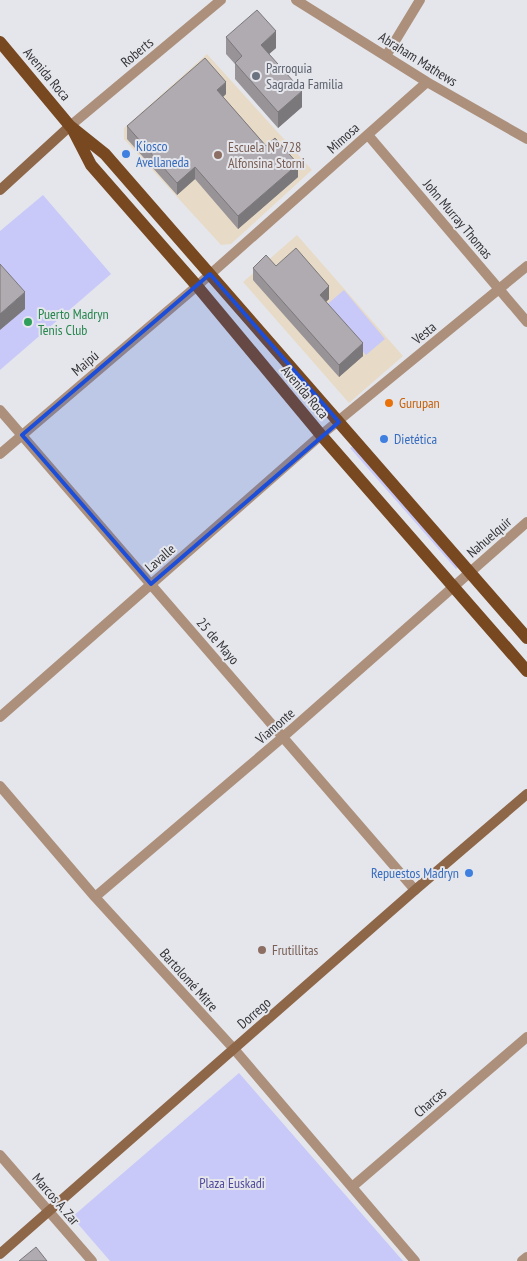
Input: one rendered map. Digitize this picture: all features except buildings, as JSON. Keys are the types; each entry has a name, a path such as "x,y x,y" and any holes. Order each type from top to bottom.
{"main road":[{"name":"Avenida Roca","path":"0,42 70,126 91,165 197,286 321,435 527,671"},
{"name":"Avenida Roca","path":"70,126 105,154 527,638"},
{"path":"0,190 70,126"},
{"name":"Dorrego","path":"0,1254 527,794"}],"street":[{"name":"Roberts","path":"70,126 221,0"},
{"name":"Abraham Mathews","path":"296,0 427,82 527,139"},
{"path":"386,56 420,0"},
{"name":"Mimosa","path":"210,274 427,82"},
{"name":"John Murray Thomas","path":"368,135 527,322"},
{"name":"Vesta","path":"339,422 527,266"},
{"name":"Maipú","path":"0,454 210,274"},
{"name":"25 de Mayo","path":"0,410 415,890"},
{"name":"Lavalle","path":"0,717 321,435 339,422"},
{"name":"Nahuelquir","path":"470,572 527,522"},
{"name":"Viamonte","path":"95,897 283,737 470,572"},
{"name":"Bartolomé Mitre","path":"0,786 95,897 234,1049 415,1261"},
{"name":"Charcas","path":"352,1188 527,1037"},
{"name":"Marcos A. Zar","path":"0,1155 92,1261"},
{"path":"522,1261 527,1257"}],"highlighted area":[{"path":"210,274 339,422 151,584 22,435"}],"shaded area":[{"name":"Escuela Nº 728 Alfonsina Storni","path":"207,54 312,170 231,244 221,245 124,139 124,128"},
{"path":"297,235 403,356 349,403 243,282"}],"green space":[{"name":"Puerto Madryn Tenis Club","path":"43,195 111,274 0,370 0,231"},
{"path":"344,290 385,339 366,355 324,307"},
{"path":"353,446 459,566 456,569 350,448"},
{"name":"Plaza Euskadi","path":"239,1073 403,1261 110,1261 72,1217"}],"place":[{"name":"Parroquia Sagrada Familia","path":"256,76"},
{"name":"Kiosco Avellaneda","path":"126,154"},
{"name":"Escuela Nº 728 Alfonsina Storni","path":"218,155"},
{"name":"Puerto Madryn Tenis Club","path":"28,322"},
{"name":"Gurupan","path":"389,403"},
{"name":"Dietética","path":"384,439"},
{"name":"Repuestos Madryn","path":"469,873"},
{"name":"Frutillitas","path":"262,950"}]}
